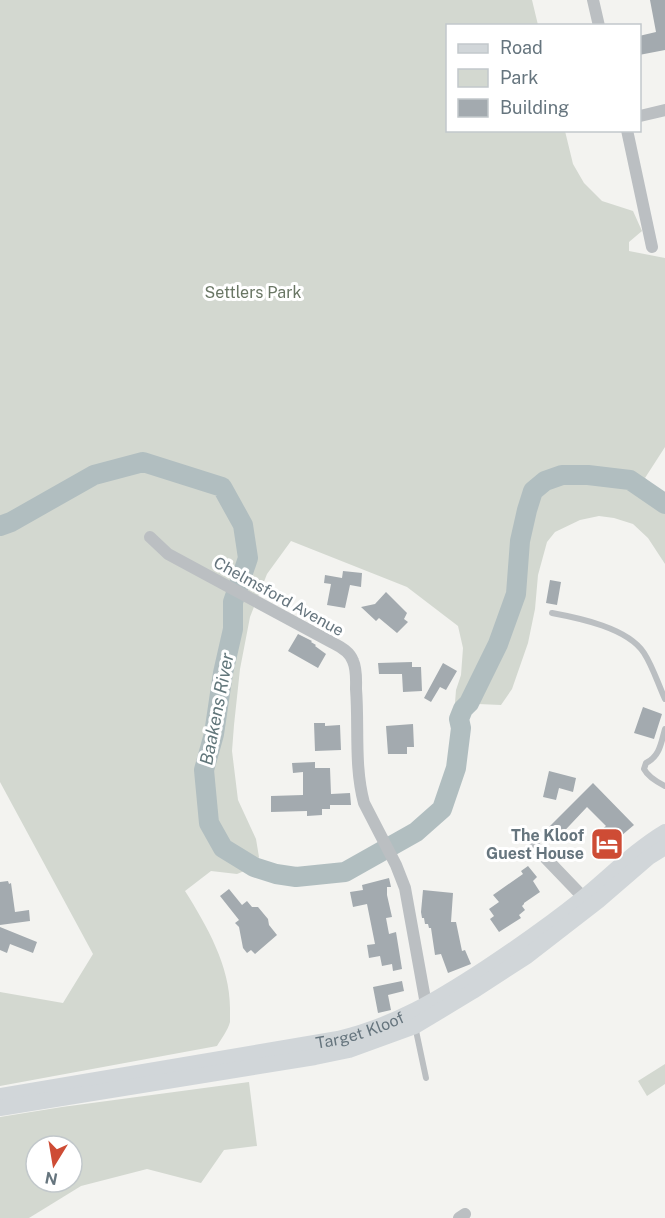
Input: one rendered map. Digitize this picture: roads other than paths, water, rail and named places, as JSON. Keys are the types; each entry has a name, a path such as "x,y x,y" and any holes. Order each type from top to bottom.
{"main road":[{"name":"Target Kloof","path":"0,1108 261,1059 366,1032 407,1015 423,1016 514,950 583,897 648,842 665,832"},
{"name":"Target Kloof","path":"0,1096 261,1059 315,1057 349,1050 473,991 522,960 598,901 649,857 665,847"}],"street":[{"path":"593,0 599,24"},
{"path":"641,116 665,110"},
{"path":"627,132 652,247"},
{"name":"Chelmsford Avenue","path":"150,537 168,554 338,646 353,660 361,794 405,888 423,1016"},
{"path":"535,847 583,897"}],"lane":[{"path":"552,613 584,619 620,633 634,643 644,653 665,699"},
{"path":"665,729 657,755 646,763 644,769 665,786"},
{"path":"423,1016 426,1078"}],"waterway":[{"name":"Baakens River","path":"0,526 94,475 143,462 222,487 243,525 248,558 233,602 233,629 223,673 214,734 204,770 209,823 223,848 254,867 296,877 345,872 416,832 442,809 456,768 461,728 459,719 498,644 516,594 520,541 533,491 545,481 562,475 588,475 630,480 665,504"}],"place":[{"name":"The Kloof Guest House","path":"607,844"}],"park label":[{"name":"Settlers Park","path":"253,292"}]}
